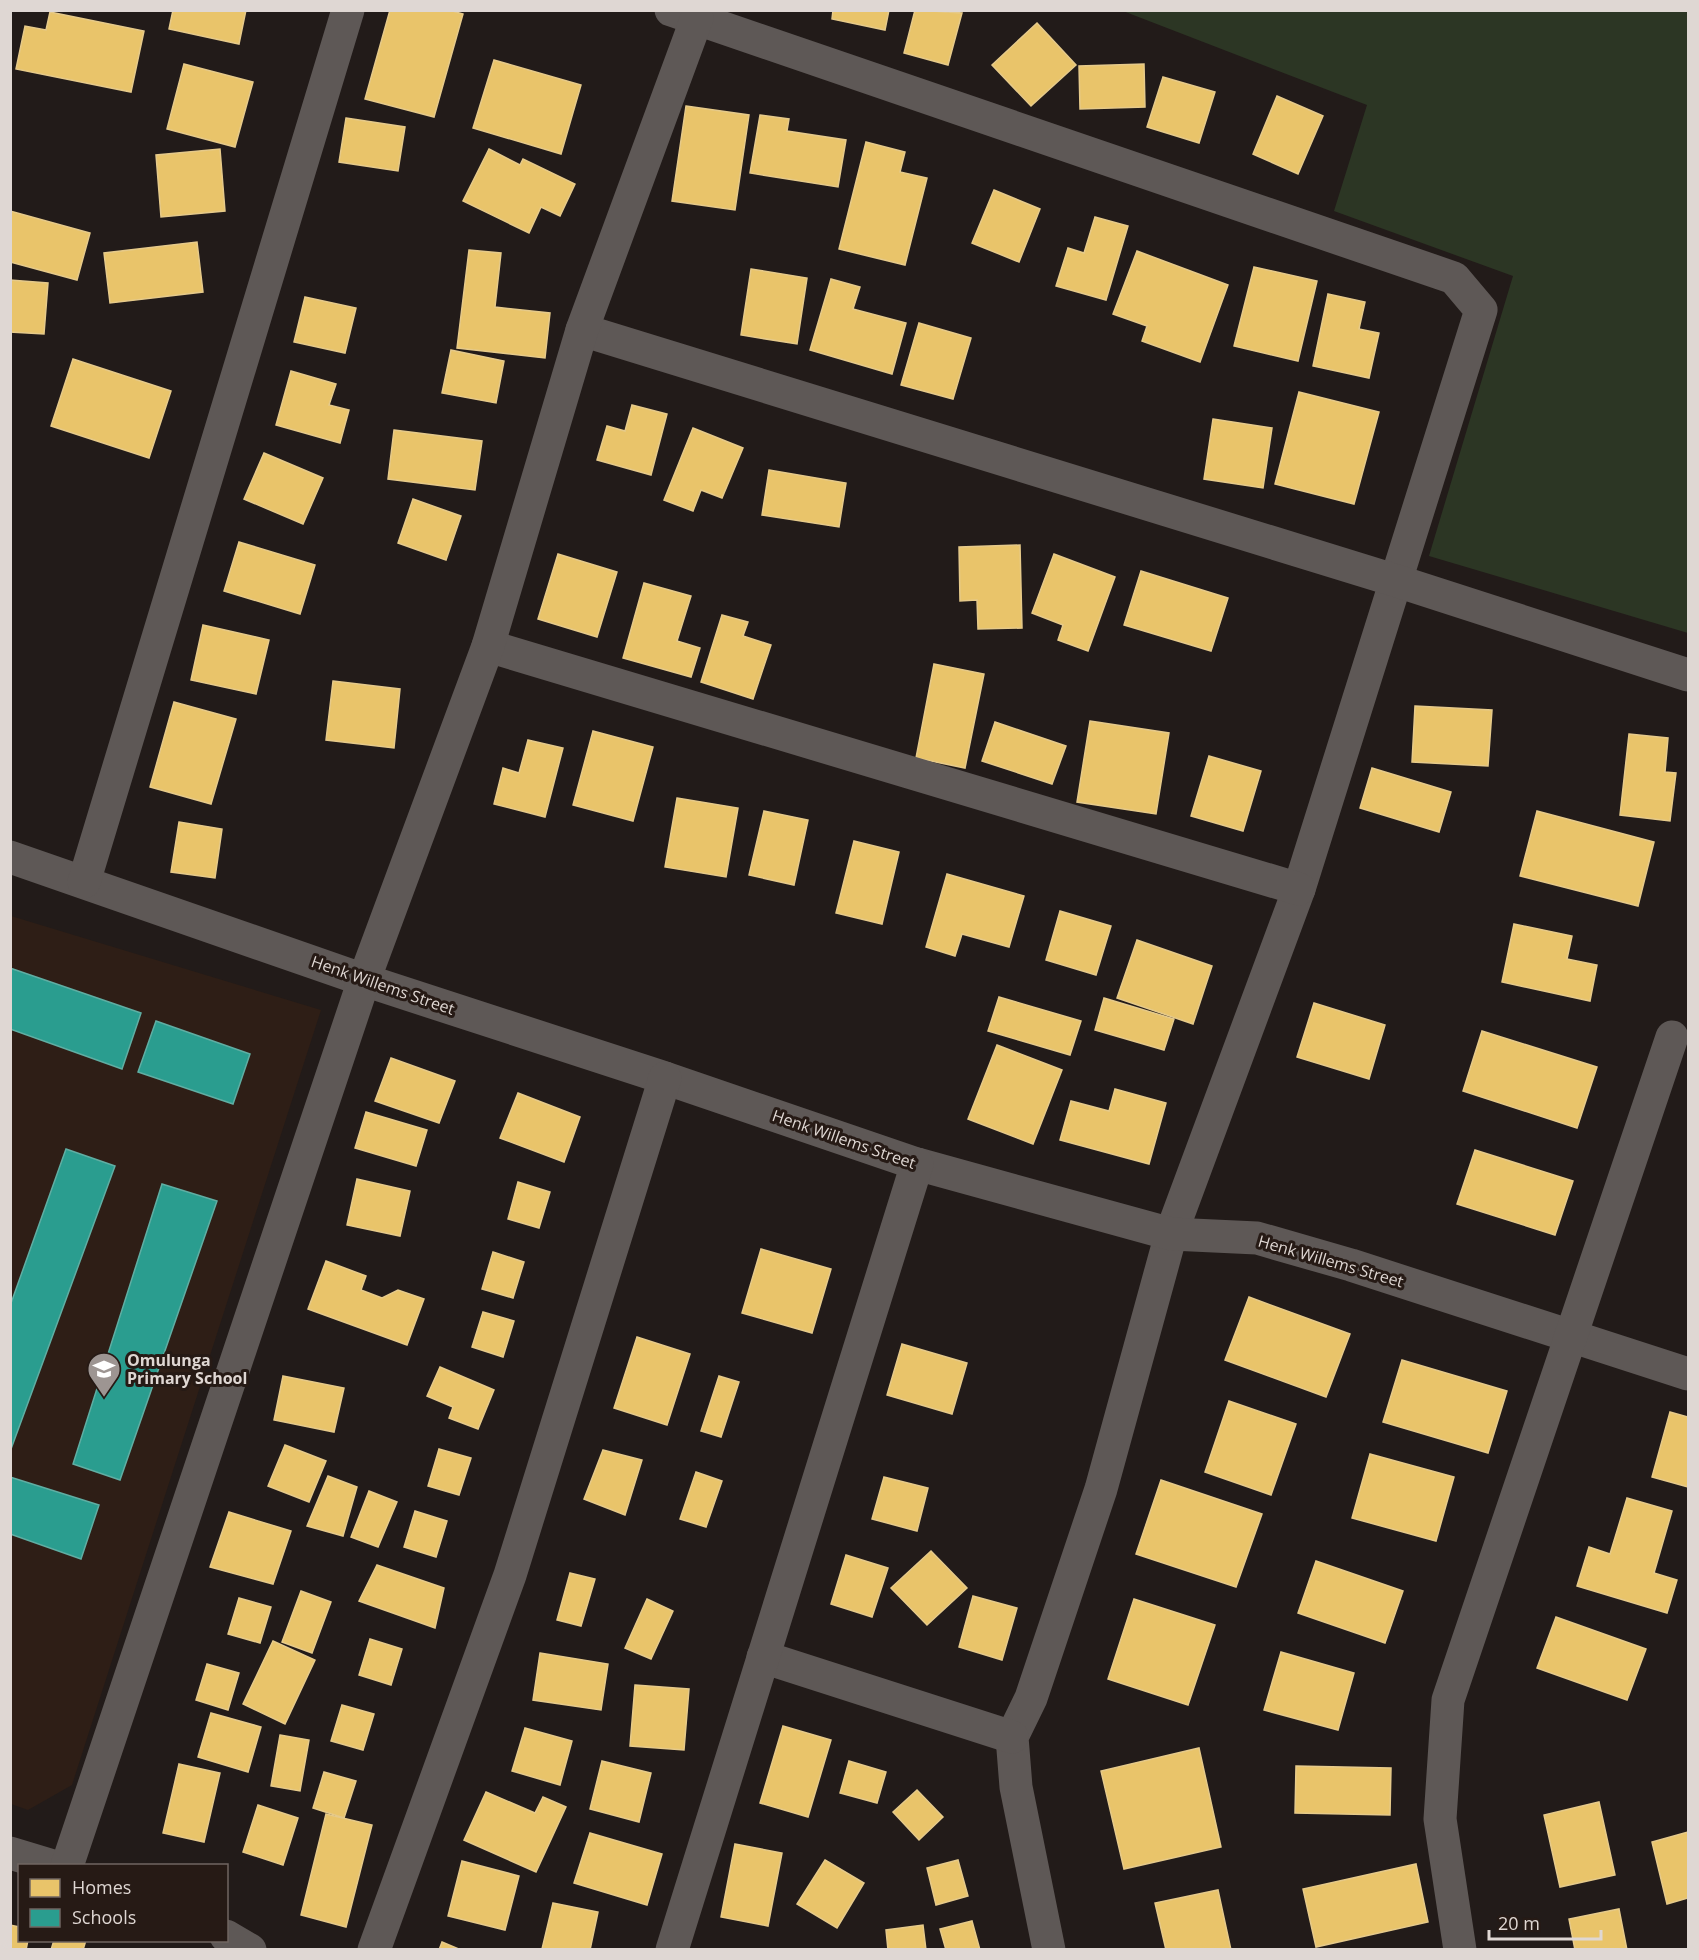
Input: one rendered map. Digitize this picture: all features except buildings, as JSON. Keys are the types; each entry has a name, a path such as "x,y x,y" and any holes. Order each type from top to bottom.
{"street":[{"path":"84,882 348,10"},
{"path":"68,1864 364,980 488,646 582,330 684,14 1454,278 1481,310 1299,889 1171,1234 1101,1489 1031,1698 1012,1737 1016,1787 1049,1950"},
{"path":"582,330 1397,581 1689,675"},
{"path":"488,646 1299,889"},
{"name":"Henk Willems Street","path":"10,857 364,980 665,1078 917,1164 1171,1234 1257,1238 1352,1264 1571,1338 1689,1374"},
{"path":"1460,1950 1440,1819 1448,1700 1672,1037"},
{"path":"374,1950 510,1575 665,1078"},
{"path":"672,1950 917,1164"},
{"path":"763,1658 1012,1737"},
{"path":"10,1853 46,1864"},
{"path":"228,1937 250,1950"}],"shaded area":[{"name":"Omulunga Primary School","path":"11,916 321,1010 72,1785 28,1810 11,1804"}],"green space":[{"path":"1123,11 1688,11 1688,633 1429,556 1513,276 1334,211 1367,105"}],"place":[{"name":"Omulunga Primary School","path":"104,1398"}]}
